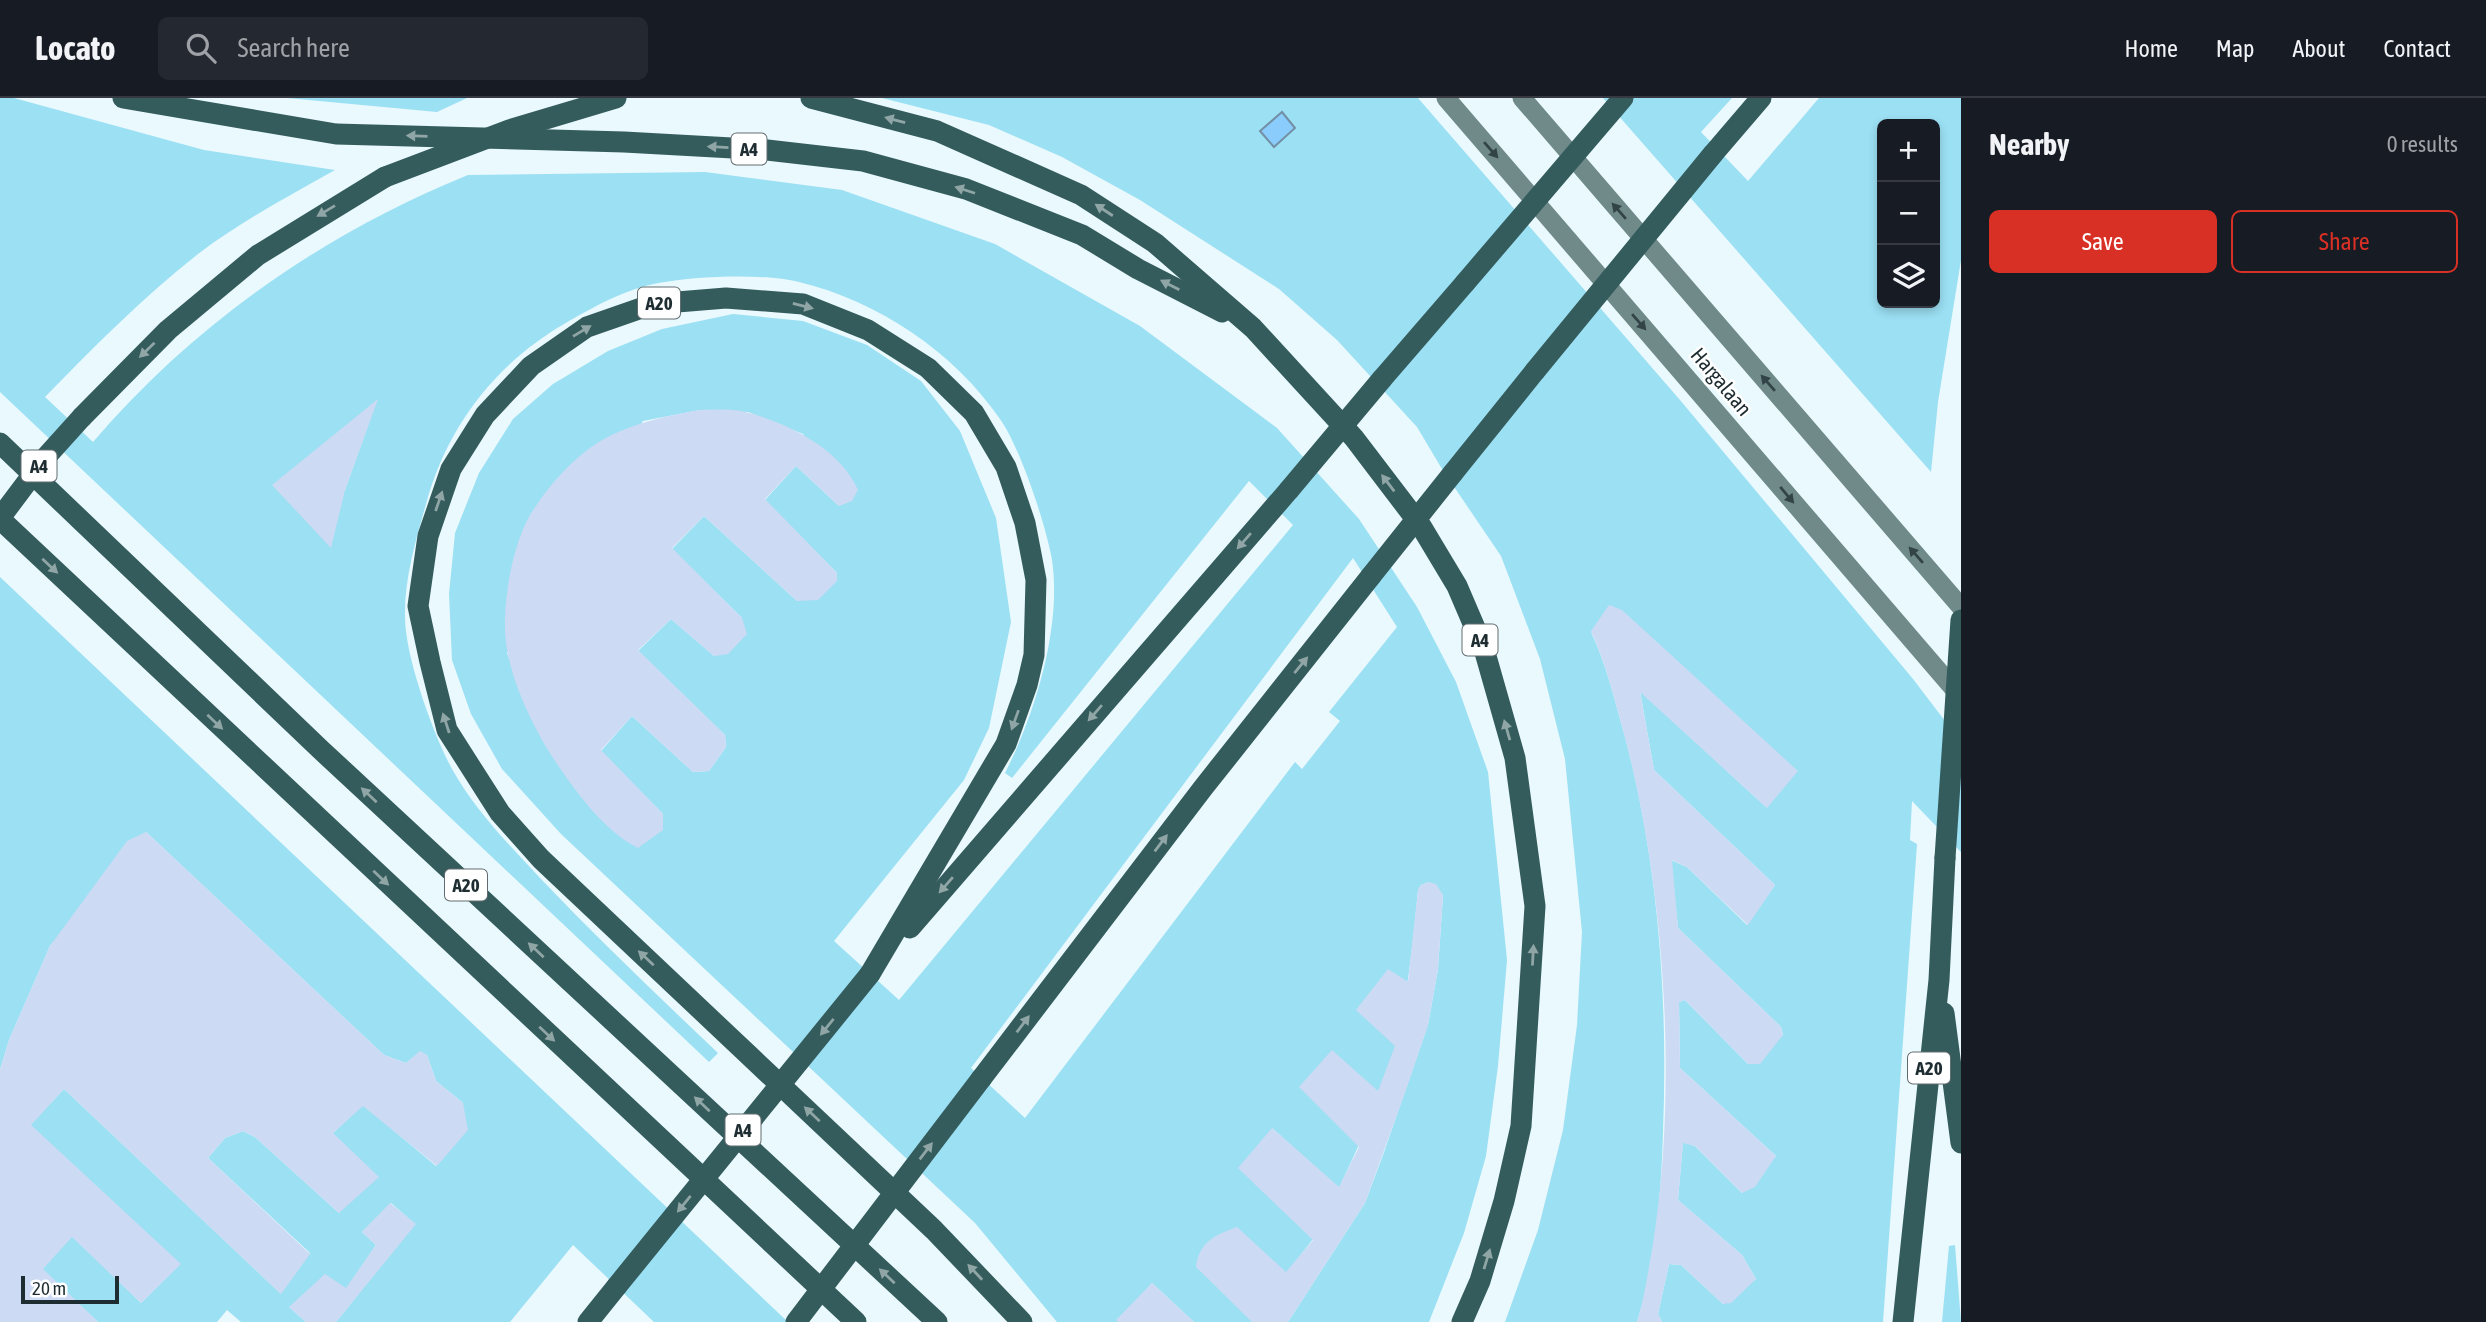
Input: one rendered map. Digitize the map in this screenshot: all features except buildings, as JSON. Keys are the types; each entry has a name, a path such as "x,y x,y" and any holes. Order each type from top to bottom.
{"highway":[{"name":"A4","path":"123,98 336,134 624,142 767,150 863,161 966,189 1082,234 1138,269 1253,328"},
{"name":"A4","path":"0,519 45,458 82,417 168,330 258,254 385,177 509,131 616,98"},
{"name":"A4","path":"811,98 937,131 1081,195 1155,243 1253,328 1354,438 1421,526 1450,574 1484,649 1515,758 1535,906 1521,1126 1504,1201 1480,1281 1462,1322"},
{"name":"A4","path":"588,1322 870,974 1289,490 1623,98"},
{"path":"796,1322 1203,788 1535,371 1761,98"},
{"name":"A20","path":"870,974 1006,744 1027,685 1036,630 1036,580 1025,523 1006,467 974,413 928,368 868,330 803,304 726,298 653,304 587,327 531,366 485,415 450,469 428,537 418,606 447,730 500,813 541,859 934,1230 1021,1322"},
{"name":"A20","path":"0,443 320,749 937,1322"},
{"name":"A20","path":"0,519 856,1322"},
{"name":"A20","path":"1903,1322 1939,980 1961,620"},
{"name":"A20","path":"1939,980 1961,1143"}],"main road":[{"name":"Hargalaan","path":"1446,98 1961,697"},
{"name":"Hargalaan","path":"1522,98 1961,607"}],"shaded area":[{"path":"0,98 14,98 204,150 335,170 248,220 198,254 138,305 45,397 93,442 174,358 264,286 363,225 468,175 705,172 842,190 995,244 1140,326 1277,428 1359,519 1417,607 1456,682 1488,772 1507,960 1498,1066 1486,1156 1464,1233 1429,1322 1288,1322 1365,1203 1428,1025 1438,969 1443,895 1429,882 1421,885 1418,890 1407,987 1391,1061 1371,1117 1339,1188 1272,1128 1313,1239 1251,1319 1252,1322 1194,1322 1152,1283 1118,1322 1057,1322 975,1223 561,834 502,769 471,714 452,660 449,594 455,533 479,473 513,419 553,384 608,351 662,329 733,314 803,321 867,345 921,381 960,431 996,518 1011,622 989,728 964,780 834,941 899,1000 1293,525 1249,481 1012,778 1005,773 1026,724 1044,670 1053,613 1052,560 1031,487 1008,432 981,395 937,351 885,316 828,291 784,279 709,277 658,283 612,298 543,337 498,376 462,422 448,447 426,504 415,545 406,589 405,617 406,633 421,694 452,769 482,813 563,901 718,1053 709,1062 0,392","holes":["377,400 345,490 331,440","700,410 748,412 803,434 839,506 796,466 765,500 837,573 797,601 704,516 672,549 742,618 714,656 671,619 638,651 725,735 726,747 709,771 693,772 632,716 601,751 663,814 545,745 507,653 643,421","1353,558 1397,627 1329,712 1340,721 1302,769 1295,762 1025,1118 971,1068"]},
{"path":"287,98 467,98 437,112"},
{"path":"882,98 1418,98 1680,400 1913,679 1961,742 1961,852 1912,801 1910,840 1917,844 1883,1322 1662,1322 1658,1314 1669,1264 1681,1265 1723,1304 1756,1279 1742,1255 1678,1200 1683,1142 1695,1146 1742,1193 1776,1156 1680,1068 1679,1002 1685,1000 1748,1064 1783,1035 1781,1027 1678,928 1671,860 1687,867 1747,925 1775,885 1654,770 1640,691 1767,808 1591,632 1606,671 1637,786 1659,934 1664,1083 1661,1180 1656,1228 1649,1276 1637,1322 1505,1322 1538,1230 1563,1130 1577,1025 1582,932 1565,759 1540,659 1501,556 1417,427 1337,340 1279,289 1140,200 1062,157 989,125"},
{"path":"1603,98 1732,98 1701,132 1748,181 1819,98 1961,98 1961,260 1938,402 1931,472"},
{"path":"378,399 345,490 331,548 272,485"},
{"path":"700,410 743,411 797,432 827,451 840,463 858,490 852,501 839,506 796,466 765,499 837,573 837,581 818,600 797,601 704,516 672,548 742,618 747,634 728,654 714,656 671,619 638,650 725,735 726,747 709,771 693,772 632,716 601,750 663,814 663,830 638,848 614,832 592,810 555,761 533,723 515,682 508,654 505,621 508,583 517,545 530,515 555,480 578,457 598,442 626,429 655,419"},
{"path":"0,577 788,1322 654,1322 573,1245 510,1322 336,1322 415,1224 391,1203 362,1232 376,1245 346,1289 289,1307 306,1322 241,1322 227,1310 217,1322 98,1322 42,1269 72,1236 141,1303 180,1264 30,1125 64,1089 280,1293 310,1253 208,1158 225,1138 243,1131 255,1137 339,1213 333,1133 363,1105 436,1166 463,1103 436,1081 427,1055 420,1052 406,1063 384,1055 146,832 50,946 9,1040 0,1070"},
{"path":"1609,605 1622,610 1798,771 1767,808 1640,692 1654,770 1775,885 1748,925 1687,867 1672,860 1678,928 1781,1027 1783,1035 1760,1064 1748,1064 1685,1000 1679,1002 1680,1068 1776,1156 1755,1187 1742,1193 1695,1146 1683,1143 1678,1200 1742,1255 1756,1279 1731,1303 1723,1304 1681,1265 1669,1264 1658,1314 1662,1322 1637,1322 1653,1244 1661,1183 1666,1055 1663,989 1650,859 1639,797 1614,697 1591,631"},
{"path":"146,832 384,1055 406,1063 420,1051 427,1055 436,1081 463,1103 468,1130 437,1166 363,1106 333,1133 379,1177 339,1213 255,1137 243,1131 225,1138 208,1158 310,1254 281,1294 64,1089 31,1125 181,1264 141,1303 72,1237 43,1269 98,1322 0,1322 0,1070 9,1040 50,946 127,841"},
{"path":"1429,882 1436,884 1443,895 1438,969 1428,1025 1365,1203 1288,1322 1252,1322 1196,1267 1198,1258 1209,1241 1237,1227 1286,1272 1313,1240 1238,1168 1272,1128 1339,1187 1359,1147 1299,1087 1332,1050 1378,1091 1395,1046 1356,1010 1388,969 1408,982 1418,890 1421,885"},
{"path":"390,1203 416,1224 336,1322 306,1322 289,1307 325,1274 346,1288 376,1245 362,1232"},
{"path":"1955,1245 1961,1322 1942,1322 1949,1246"},
{"path":"1152,1283 1194,1322 1118,1322 1116,1320"}]}
